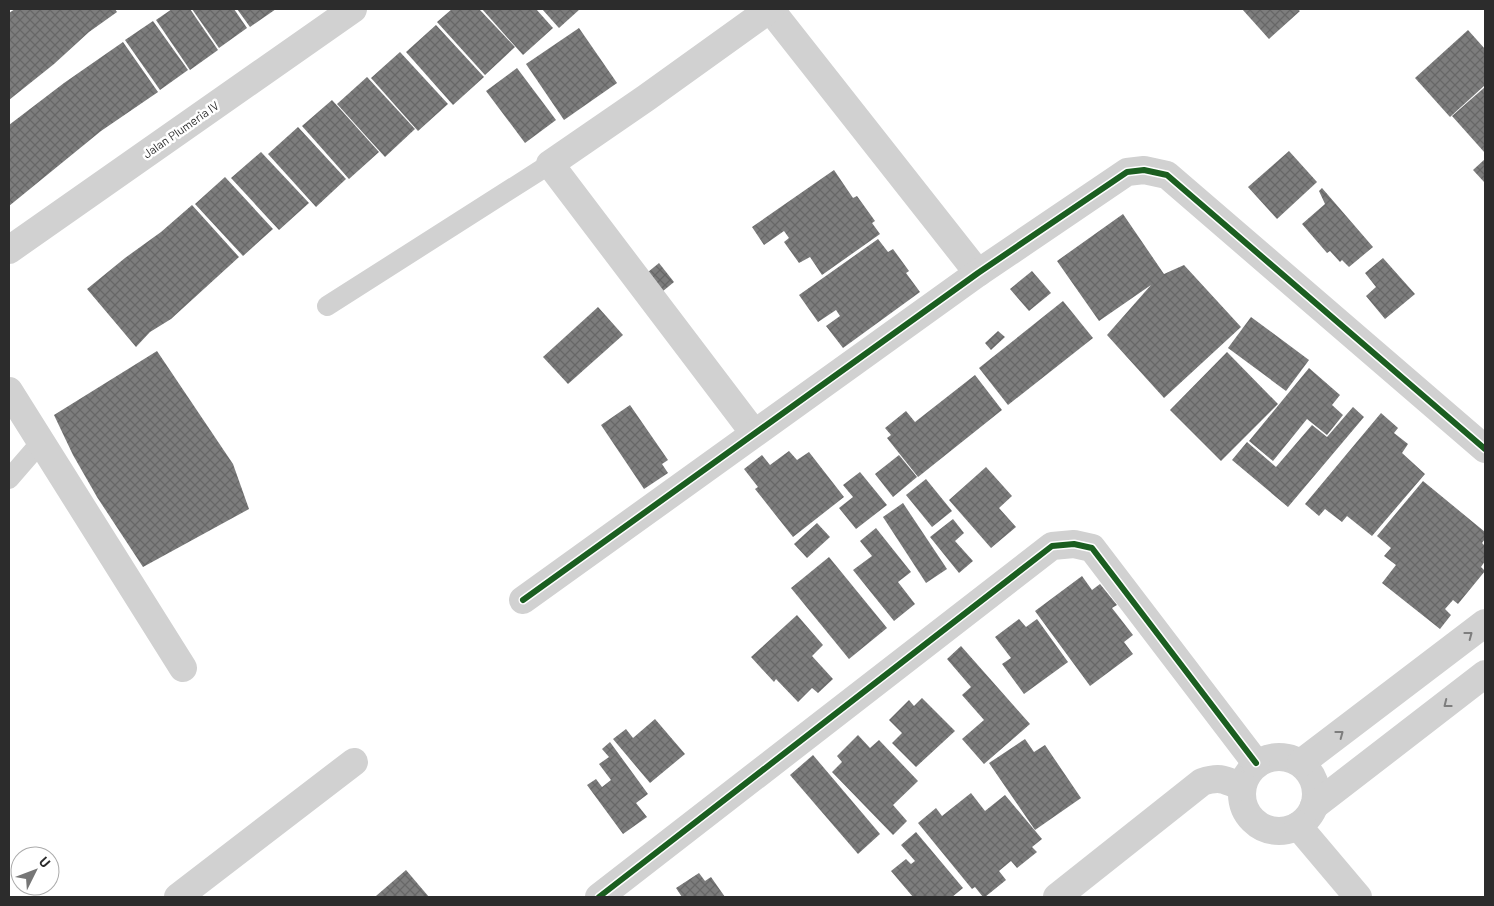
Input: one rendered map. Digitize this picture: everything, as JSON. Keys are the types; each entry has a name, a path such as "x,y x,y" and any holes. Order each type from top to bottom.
{"street":[{"name":"Jalan Plumeria IV","path":"9,250 353,9"},
{"path":"754,433 550,164 770,9 978,273"},
{"path":"523,600 978,273 1127,172 1144,170 1168,175 1485,448"},
{"path":"9,391 183,668"},
{"path":"599,897 1052,546 1074,544 1092,548 1256,763"},
{"path":"1301,763 1485,623"},
{"path":"1306,816 1316,790 1311,775 1301,763 1287,757 1271,757 1256,763 1246,774 1242,787 1242,799 1245,811 1252,821 1274,831 1287,831 1306,816 1485,674"},
{"path":"178,897 354,762"},
{"path":"1057,897 1202,782 1212,778 1220,778 1242,787"},
{"path":"1306,816 1358,897"}],"lane":[{"path":"327,306 550,164"},
{"path":"9,479 41,442"}],"building":[{"path":"15,9 115,9 117,12 89,32 54,64 9,100 9,13"},
{"path":"172,9 190,9 218,50 190,70 156,20"},
{"path":"192,9 234,9 247,28 219,48"},
{"path":"237,9 276,9 250,27"},
{"path":"452,9 479,9 515,47 485,75 437,22"},
{"path":"482,9 536,9 553,28 523,55"},
{"path":"542,9 580,9 559,28"},
{"path":"1242,9 1297,9 1300,11 1269,39"},
{"path":"153,21 188,70 160,90 125,40"},
{"path":"436,25 484,77 453,105 406,52"},
{"path":"579,28 617,83 564,120 526,64"},
{"path":"1468,30 1485,49 1485,85 1450,117 1415,78"},
{"path":"123,42 158,92 101,131 9,206 9,125 64,83"},
{"path":"400,52 448,104 418,131 371,78"},
{"path":"517,68 556,120 525,143 486,91"},
{"path":"367,77 415,129 385,157 337,104"},
{"path":"1485,87 1485,153 1452,116"},
{"path":"332,100 379,152 349,179 302,126"},
{"path":"298,127 346,179 316,207 268,154"},
{"path":"1289,151 1317,182 1277,219 1248,187"},
{"path":"261,152 309,203 279,230 231,178"},
{"path":"1485,159 1485,183 1473,170"},
{"path":"834,170 853,198 857,196 875,221 872,223 880,234 822,275 810,257 799,263 784,242 789,238 784,231 764,245 752,227"},
{"path":"225,177 273,229 243,256 195,204"},
{"path":"1322,188 1373,247 1349,267 1342,260 1340,262 1330,251 1327,253 1302,224 1325,204 1319,191"},
{"path":"192,205 239,257 171,319 150,332 136,347 87,289 161,232"},
{"path":"1123,214 1164,274 1184,265 1241,327 1164,398 1107,335 1151,285 1099,321 1057,261"},
{"path":"878,239 888,252 893,249 909,271 906,273 920,292 843,348 826,326 840,316 836,310 818,322 799,295"},
{"path":"1383,258 1415,294 1385,319 1366,296 1376,287 1365,273"},
{"path":"659,263 674,282 657,296 642,277"},
{"path":"1032,271 1051,293 1029,311 1010,289"},
{"path":"1063,301 1093,338 1008,405 979,368"},
{"path":"598,307 623,335 568,384 543,357"},
{"path":"1251,317 1309,360 1286,391 1228,348"},
{"path":"998,331 1005,337 991,350 985,343"},
{"path":"157,351 233,464 249,509 143,567 97,497 73,455 54,415"},
{"path":"1227,352 1278,404 1221,461 1170,410"},
{"path":"1309,368 1340,395 1332,405 1343,415 1327,435 1307,419 1273,461 1249,441"},
{"path":"975,375 1002,410 918,477 887,438 891,435 885,428 906,411 915,422"},
{"path":"630,405 668,460 662,464 668,473 644,489 601,425"},
{"path":"1353,407 1364,417 1288,507 1232,460 1247,442 1276,467 1312,425 1327,437"},
{"path":"1381,413 1398,428 1394,433 1408,444 1402,453 1425,474 1372,536 1347,516 1342,522 1325,509 1319,516 1305,504"},
{"path":"789,451 797,460 809,452 844,497 793,537 755,489 758,487 744,469 762,455 770,465"},
{"path":"899,455 917,477 893,497 875,474"},
{"path":"986,467 1012,496 999,508 1016,527 991,548 949,500"},
{"path":"860,472 887,505 856,529 839,508 853,497 843,485"},
{"path":"926,479 952,511 932,527 906,495"},
{"path":"1423,481 1485,532 1485,539 1482,543 1485,546 1485,561 1481,567 1485,571 1458,604 1453,600 1445,609 1451,615 1440,629 1382,583 1396,565 1384,556 1391,548 1377,536"},
{"path":"903,503 947,569 926,583 883,517"},
{"path":"953,519 964,533 955,541 973,561 959,573 930,537"},
{"path":"817,523 830,537 807,558 794,544"},
{"path":"876,528 911,572 898,582 915,604 894,621 853,570 872,556 860,541"},
{"path":"829,557 887,628 849,659 791,588"},
{"path":"1082,576 1092,590 1100,584 1117,605 1112,608 1133,635 1124,642 1133,654 1090,686 1035,611"},
{"path":"797,615 823,645 812,656 833,679 818,693 812,688 798,702 776,679 774,682 751,657"},
{"path":"1019,619 1026,627 1037,619 1068,662 1024,694 1002,664 1011,658 995,637"},
{"path":"961,646 1030,724 984,764 962,739 984,720 962,695 971,687 947,659"},
{"path":"922,698 955,731 916,767 892,743 902,733 889,720 909,700 914,706"},
{"path":"655,719 685,754 650,783 613,739 626,729 633,738"},
{"path":"858,735 870,748 879,740 918,781 893,805 907,821 893,835 832,772 842,762 837,756"},
{"path":"1025,739 1034,752 1045,745 1081,798 1035,830 989,763"},
{"path":"610,742 648,794 636,803 647,817 623,834 587,785 596,779 602,787 611,780 599,764 609,757 602,749"},
{"path":"813,755 880,834 858,854 790,775"},
{"path":"971,793 985,811 1005,795 1042,839 1032,847 1037,852 1017,868 1011,861 999,871 1006,880 985,897 975,887 972,889 918,823 936,808 942,816"},
{"path":"916,832 963,888 952,897 913,897 891,871 906,859 911,864 915,861 901,845"},
{"path":"406,870 429,897 376,896"},
{"path":"699,873 705,881 711,877 725,897 682,897 676,888"}],"cycle path":[{"path":"523,600 978,273 1127,172 1144,170 1167,175 1485,449"},
{"path":"599,897 1052,546 1074,544 1092,548 1256,763"}]}
